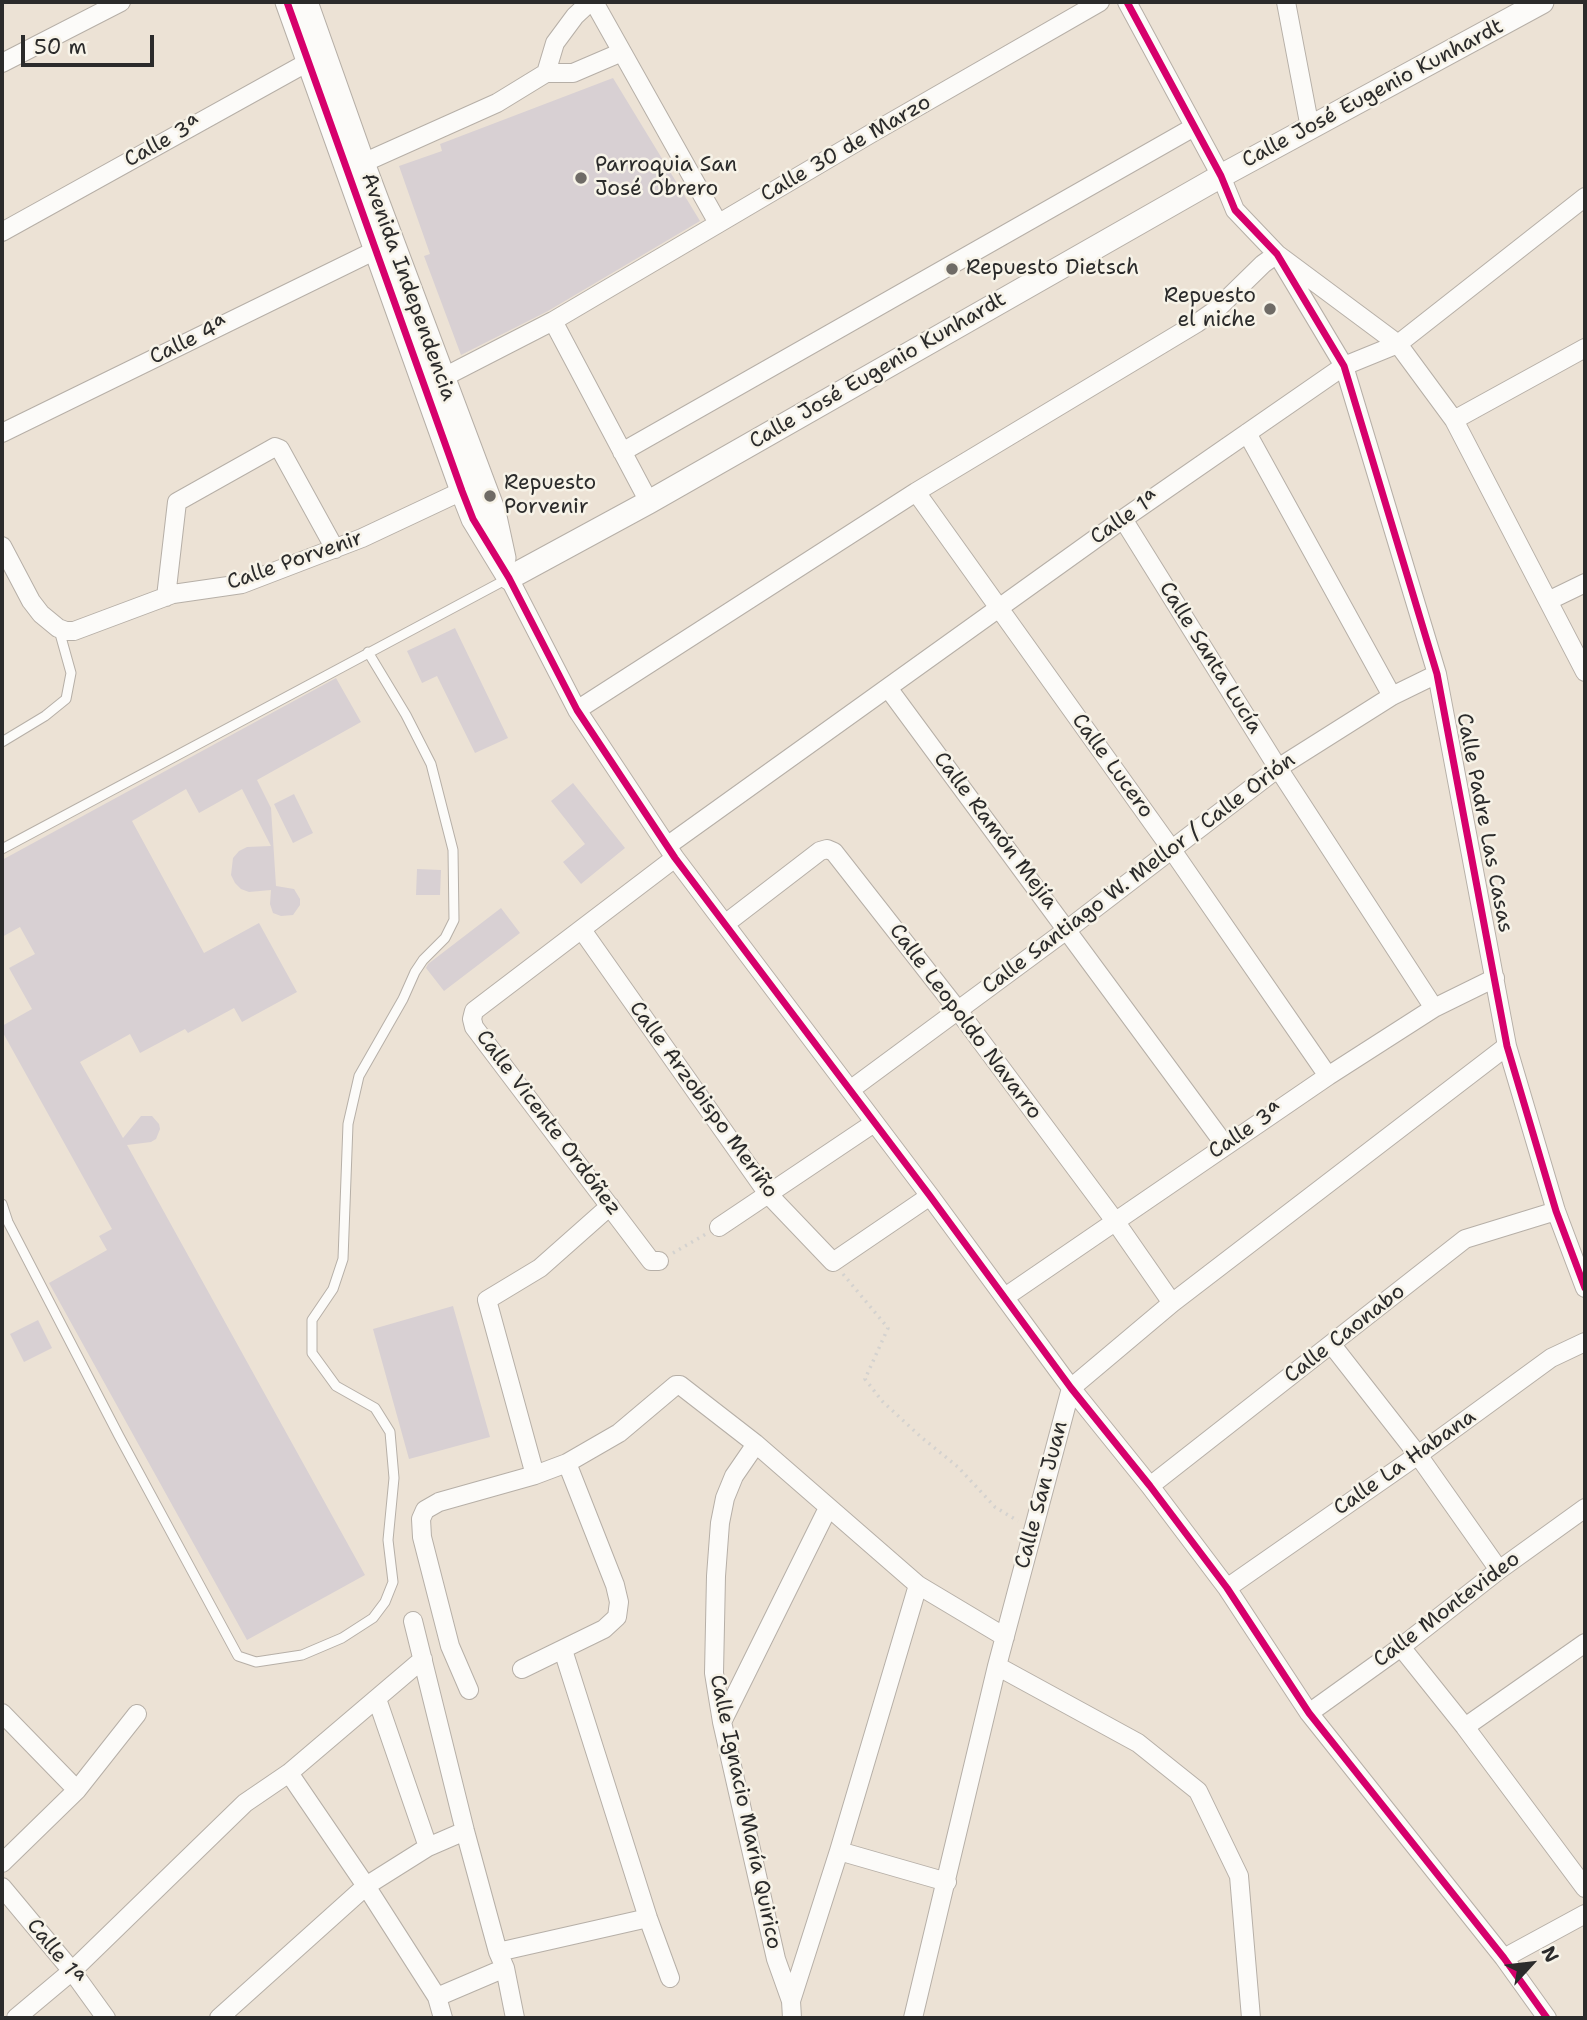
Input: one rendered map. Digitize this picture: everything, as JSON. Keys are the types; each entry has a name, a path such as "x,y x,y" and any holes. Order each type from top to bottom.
{"street":[{"path":"2,63 121,2"},
{"name":"Avenida Independencia","path":"287,2 316,57 363,163 494,512 509,578"},
{"name":"Avenida Independencia","path":"306,2 316,57 376,250 473,519 509,578"},
{"path":"546,73 555,43 575,16 592,2 718,223"},
{"name":"Calle 30 de Marzo","path":"444,377 553,321 1100,2"},
{"path":"1127,2 1221,176 1235,210 1277,254 1398,344 1454,420 1550,600 1585,672"},
{"path":"1286,2 1310,128"},
{"name":"Calle José Eugenio Kunhardt","path":"509,578 649,502 1221,176 1542,2"},
{"path":"363,163 497,103 546,73 573,73 622,52"},
{"name":"Calle 3ª","path":"2,232 316,57"},
{"path":"622,452 1194,127"},
{"name":"Calle 1ª","path":"671,852 888,688 1123,519 1344,366 1398,344 1585,197"},
{"name":"Calle 4ª","path":"2,432 376,250"},
{"path":"577,710 916,492 1197,323 1217,309 1277,254"},
{"name":"Calle Padre Las Casas","path":"1277,254 1344,366 1437,674 1507,1046 1556,1211 1585,1288"},
{"path":"553,321 649,502"},
{"path":"1454,420 1585,348"},
{"path":"1247,433 1392,696"},
{"path":"166,597 177,502 275,447 281,450 335,549"},
{"name":"Calle Porvenir","path":"58,628 74,631 166,597 242,584 335,549 462,491"},
{"name":"Calle Lucero","path":"916,492 1172,850 1328,1076"},
{"name":"Calle Santa Lucía","path":"1123,519 1278,768 1434,1008"},
{"path":"2,547 31,601 41,614 58,628"},
{"path":"509,578 577,710 671,852 1071,1388 1227,1588 1309,1713 1504,1958 1548,2018"},
{"path":"1550,600 1585,583"},
{"name":"Calle Santiago W. Mellor / Calle Orión","path":"850,1090 1068,929 1278,768 1392,696 1437,674"},
{"name":"Calle Ramón Mejía","path":"888,688 1225,1145"},
{"name":"Calle Leopoldo Navarro","path":"724,924 820,851 827,849 834,852 957,1009 1115,1221 1172,1303"},
{"name":"Calle Vicente Ordóñez","path":"659,1261 651,1261 474,1027 472,1020 474,1011 582,930 671,852"},
{"name":"Calle Arzobispo Meriño","path":"582,930 768,1194 833,1262"},
{"name":"Calle 3ª","path":"1005,1297 1328,1076 1434,1008 1495,978"},
{"path":"1071,1388 1172,1303 1507,1046"},
{"path":"719,1227 874,1123"},
{"path":"833,1262 930,1196"},
{"path":"535,1475 487,1300 540,1268 610,1206"},
{"name":"Calle Caonabo","path":"1150,1486 1465,1239 1556,1211"},
{"name":"Calle La Habana","path":"1227,1588 1418,1455 1551,1358 1585,1342"},
{"path":"1332,1345 1418,1455 1499,1570"},
{"path":"469,1690 450,1646 422,1536 421,1518 425,1510 439,1502 535,1475 567,1463 614,1438 676,1385 680,1385 756,1444 918,1585 1005,1637"},
{"name":"Calle San Juan","path":"913,2018 997,1666 1071,1388"},
{"name":"Calle Ignacio María Quirico","path":"756,1444 734,1476 725,1498 720,1523 714,1673 722,1721 776,1959 791,2010"},
{"path":"522,1669 604,1629 617,1617 619,1602 615,1585 567,1463"},
{"path":"722,1721 828,1508"},
{"name":"Calle Montevideo","path":"1309,1713 1585,1508"},
{"path":"791,2010 918,1585"},
{"path":"412,1621 515,2018"},
{"path":"1465,1727 1585,1643"},
{"path":"1401,1647 1465,1727 1585,1888"},
{"path":"563,1650 648,1918 670,1978"},
{"path":"16,2018 72,1971 245,1802 289,1773 423,1659"},
{"path":"997,1666 1138,1743 1198,1791 1239,1876 1251,2018"},
{"path":"377,1699 428,1847"},
{"path":"2,1713 77,1790"},
{"path":"2,1863 77,1790 137,1714"},
{"path":"289,1773 366,1886 438,2011 502,1960 648,1918"},
{"path":"219,2018 366,1886 428,1847 466,1831"},
{"path":"839,1851 947,1882"},
{"name":"Calle 1ª","path":"2,1887 72,1971 106,2018"},
{"path":"1504,1958 1585,1914"}],"lane":[{"path":"2,849 509,578"},
{"path":"2,742 45,716 66,699 71,673 58,628"},
{"path":"2,1204 5,1223 238,1656 256,1662 302,1655 342,1639 373,1618 385,1602 393,1582 388,1540 394,1478 390,1432 375,1408 336,1386 312,1353 312,1320 333,1289 342,1259 348,1124 359,1076 403,999 415,972 445,938 454,920 453,850 431,764 406,715 368,652"}],"path":[{"path":"659,1261 719,1227"},
{"path":"833,1262 888,1328 865,1379 882,1401 958,1467 995,1507 1032,1529"}],"building":[{"name":"Parroquia San José Obrero","path":"613,78 700,221 548,311 461,355 424,256 430,254 399,166 442,151 440,144"},
{"path":"455,628 508,738 475,753 437,676 422,683 407,651"},
{"path":"336,678 361,722 257,780 271,808 276,886 294,889 300,899 300,905 293,915 281,916 273,913 270,904 271,890 249,892 241,889 231,875 233,858 239,851 247,847 271,846 242,789 199,813 186,789 132,821 204,953 259,923 297,992 242,1022 234,1008 188,1033 185,1029 140,1053 130,1034 80,1062 123,1138 141,1116 152,1116 159,1124 156,1139 127,1145 365,1575 247,1640 49,1283 107,1250 99,1236 112,1229 2,1031 2,1026 32,1009 9,968 35,954 20,927 2,937 2,860"},
{"path":"573,783 625,848 581,884 563,862 585,844 551,801"},
{"path":"294,794 313,833 293,843 274,804"},
{"path":"417,869 441,870 440,895 416,895"},
{"path":"501,908 520,933 444,991 426,968 428,964"},
{"path":"453,1306 490,1437 409,1459 373,1329"},
{"path":"38,1320 52,1348 24,1362 10,1334"}],"cycle path":[{"path":"287,2 473,519 509,578 577,710 675,858 1071,1388 1227,1588 1309,1713 1504,1958 1547,2018"},
{"path":"1127,2 1221,176 1235,210 1277,254 1344,366 1437,674 1507,1046 1556,1211 1585,1288"}],"place":[{"name":"Parroquia San José Obrero","path":"581,178"},
{"name":"Repuesto Dietsch","path":"952,269"},
{"name":"Repuesto el niche","path":"1270,309"},
{"name":"Repuesto Porvenir","path":"490,496"}]}
